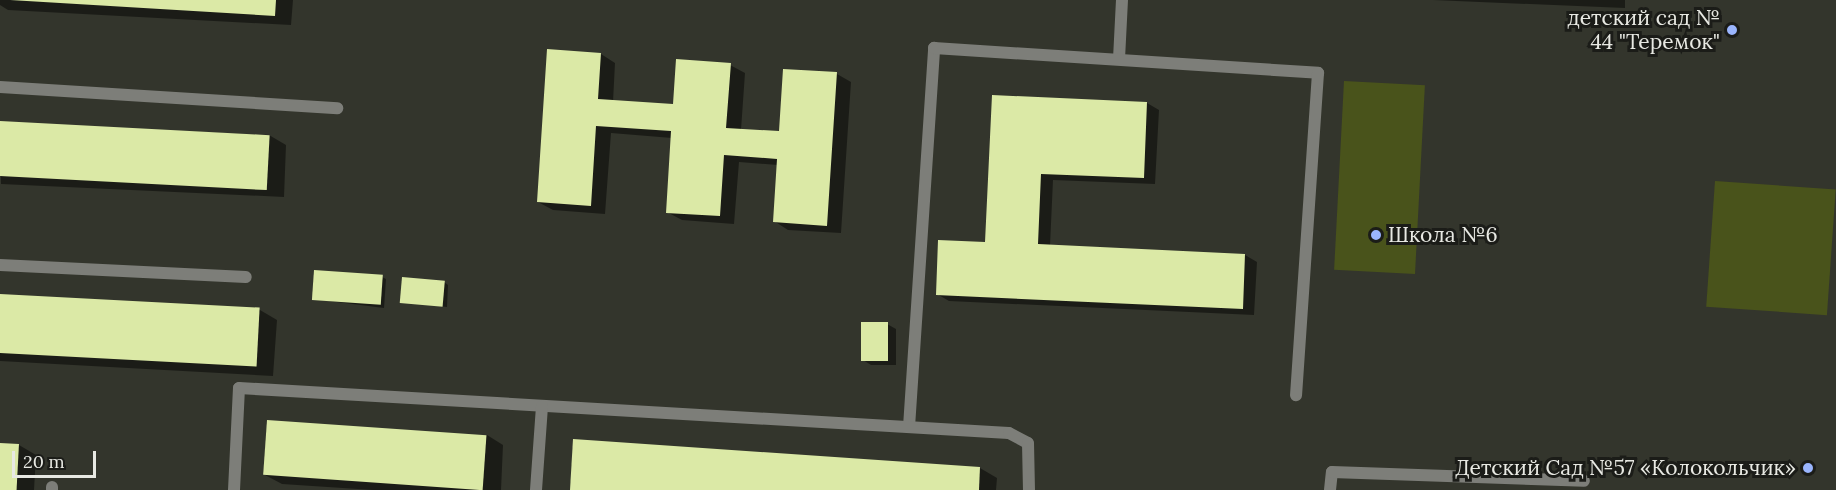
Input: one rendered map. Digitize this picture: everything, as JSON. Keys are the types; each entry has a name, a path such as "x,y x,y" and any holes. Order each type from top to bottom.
{"lane":[{"path":"1119,59 1122,0"},
{"path":"909,427 934,48 1318,73 1296,395"},
{"path":"0,87 337,108"},
{"path":"0,265 246,277"},
{"path":"234,490 239,388 1009,433 1028,443 1029,490"},
{"path":"536,490 542,406"},
{"path":"1330,490 1332,472 1584,481"}],"green space":[{"path":"1344,81 1425,85 1415,274 1334,270"},
{"path":"1715,181 1836,189 1827,315 1706,307"}],"building":[{"path":"10,0 276,0 275,16"},
{"path":"547,49 601,53 598,99 673,104 676,59 731,63 726,128 779,131 783,69 837,72 827,226 773,222 777,159 724,155 720,216 666,213 671,131 596,126 591,206 537,202"},
{"path":"992,95 1147,102 1144,178 1041,174 1038,244 1245,254 1243,309 936,295 938,240 985,242"},
{"path":"0,121 270,135 267,190 0,176"},
{"path":"314,270 383,275 381,305 312,300"},
{"path":"402,277 445,281 443,307 400,303"},
{"path":"0,294 260,308 257,367 0,353"},
{"path":"861,322 888,322 888,361 861,361"},
{"path":"267,420 486,435 483,490 263,475"},
{"path":"573,439 980,467 979,490 570,490"},
{"path":"0,443 19,444 17,490 0,490"}],"place":[{"name":"детский сад № 44 \"Теремок\"","path":"1732,30"},
{"name":"Школа №6","path":"1376,235"},
{"name":"Детский Сад №57 «Колокольчик»","path":"1808,468"}]}
